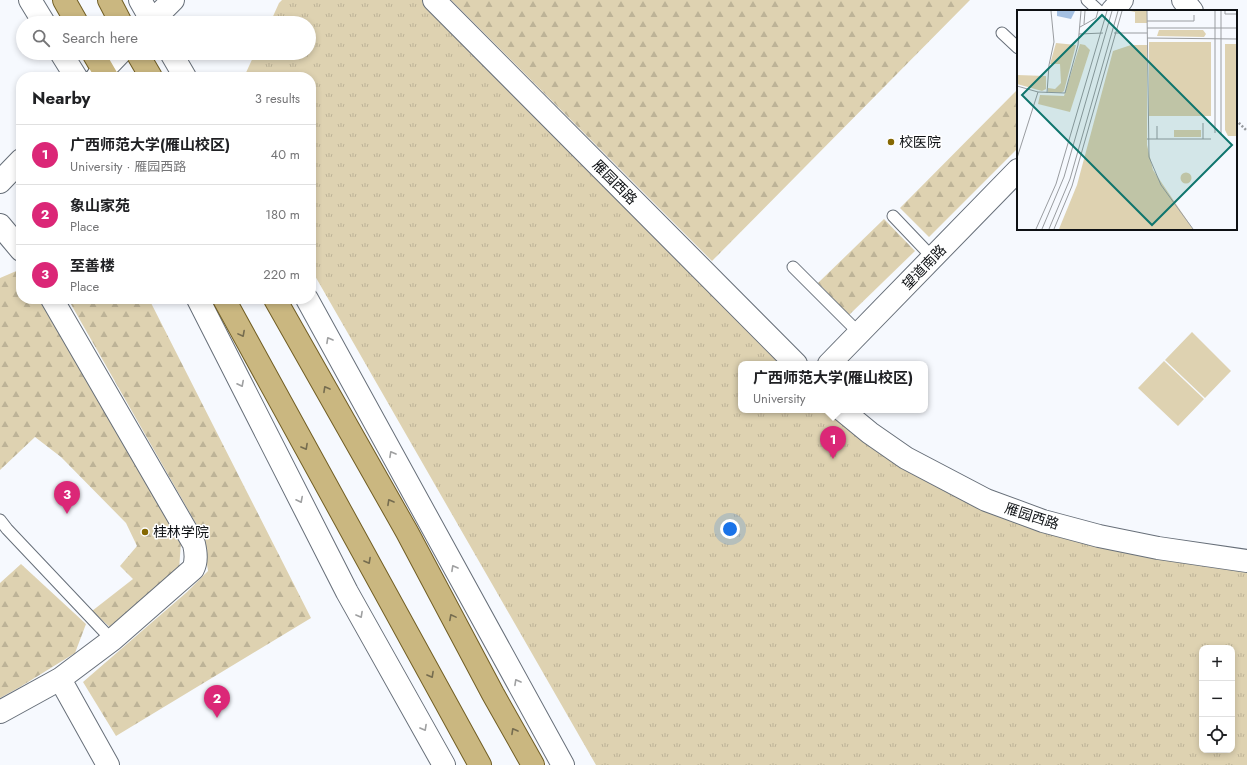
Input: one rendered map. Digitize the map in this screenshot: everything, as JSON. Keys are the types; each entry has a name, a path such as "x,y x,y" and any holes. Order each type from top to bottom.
{"main road":[{"path":"64,0 73,16"},
{"path":"109,0 117,16"},
{"path":"141,60 148,72"},
{"path":"227,304 480,765"},
{"path":"278,304 407,532 489,687 533,765"}],"street":[{"path":"30,0 40,16"},
{"path":"140,0 149,16"},
{"path":"158,16 173,0"},
{"name":"雁园西路","path":"434,0 793,361"},
{"path":"1113,10 1122,0"},
{"path":"65,60 73,72"},
{"path":"100,69 111,60"},
{"path":"175,60 182,72"},
{"path":"0,182 16,165"},
{"name":"望道南路","path":"832,361 1017,171"},
{"path":"0,226 16,244"},
{"path":"0,712 60,679 112,640 193,569 195,564 196,552 194,544 55,304"},
{"path":"201,304 347,592 444,765"},
{"path":"310,304 563,765"},
{"name":"雁园西路","path":"846,413 870,433 906,458 986,500 1043,521 1099,536 1158,548 1247,561"},
{"path":"60,679 108,765"}],"lane":[{"path":"1087,0 1098,10"},
{"path":"1002,33 1017,47"},
{"path":"893,216 932,258"},
{"path":"793,267 859,333"},
{"path":"0,520 112,640"}],"path":[{"path":"1237,121 1247,131"}],"green space":[{"path":"282,0 434,0 793,361 738,361 738,413 847,413 986,500 1247,561 1247,765 596,765 316,278 316,72 246,72 252,60 316,60 316,16 273,16"},
{"path":"451,0 970,0 712,261"},
{"path":"1017,90 1017,149 929,237 900,208"},
{"path":"884,219 915,251 849,315 818,283"},
{"path":"16,271 16,304 42,304 181,542 179,570 112,629 92,611 133,579 120,566 137,546 126,523 61,457 35,437 0,470 0,278"},
{"path":"71,304 152,304 311,618 116,736 83,682 187,592 208,571 203,536"},
{"path":"1192,332 1231,371 1205,398 1165,360"},
{"path":"1164,361 1204,399 1178,426 1138,388"},
{"path":"21,564 86,624 75,653 0,698 0,583"}],"place":[{"name":"校医院","path":"891,142"},
{"name":"广西师范大学(雁山校区)","path":"833,459"},
{"name":"至善楼","path":"67,514"},
{"name":"桂林学院","path":"145,532"},
{"name":"象山家苑","path":"217,718"}]}
